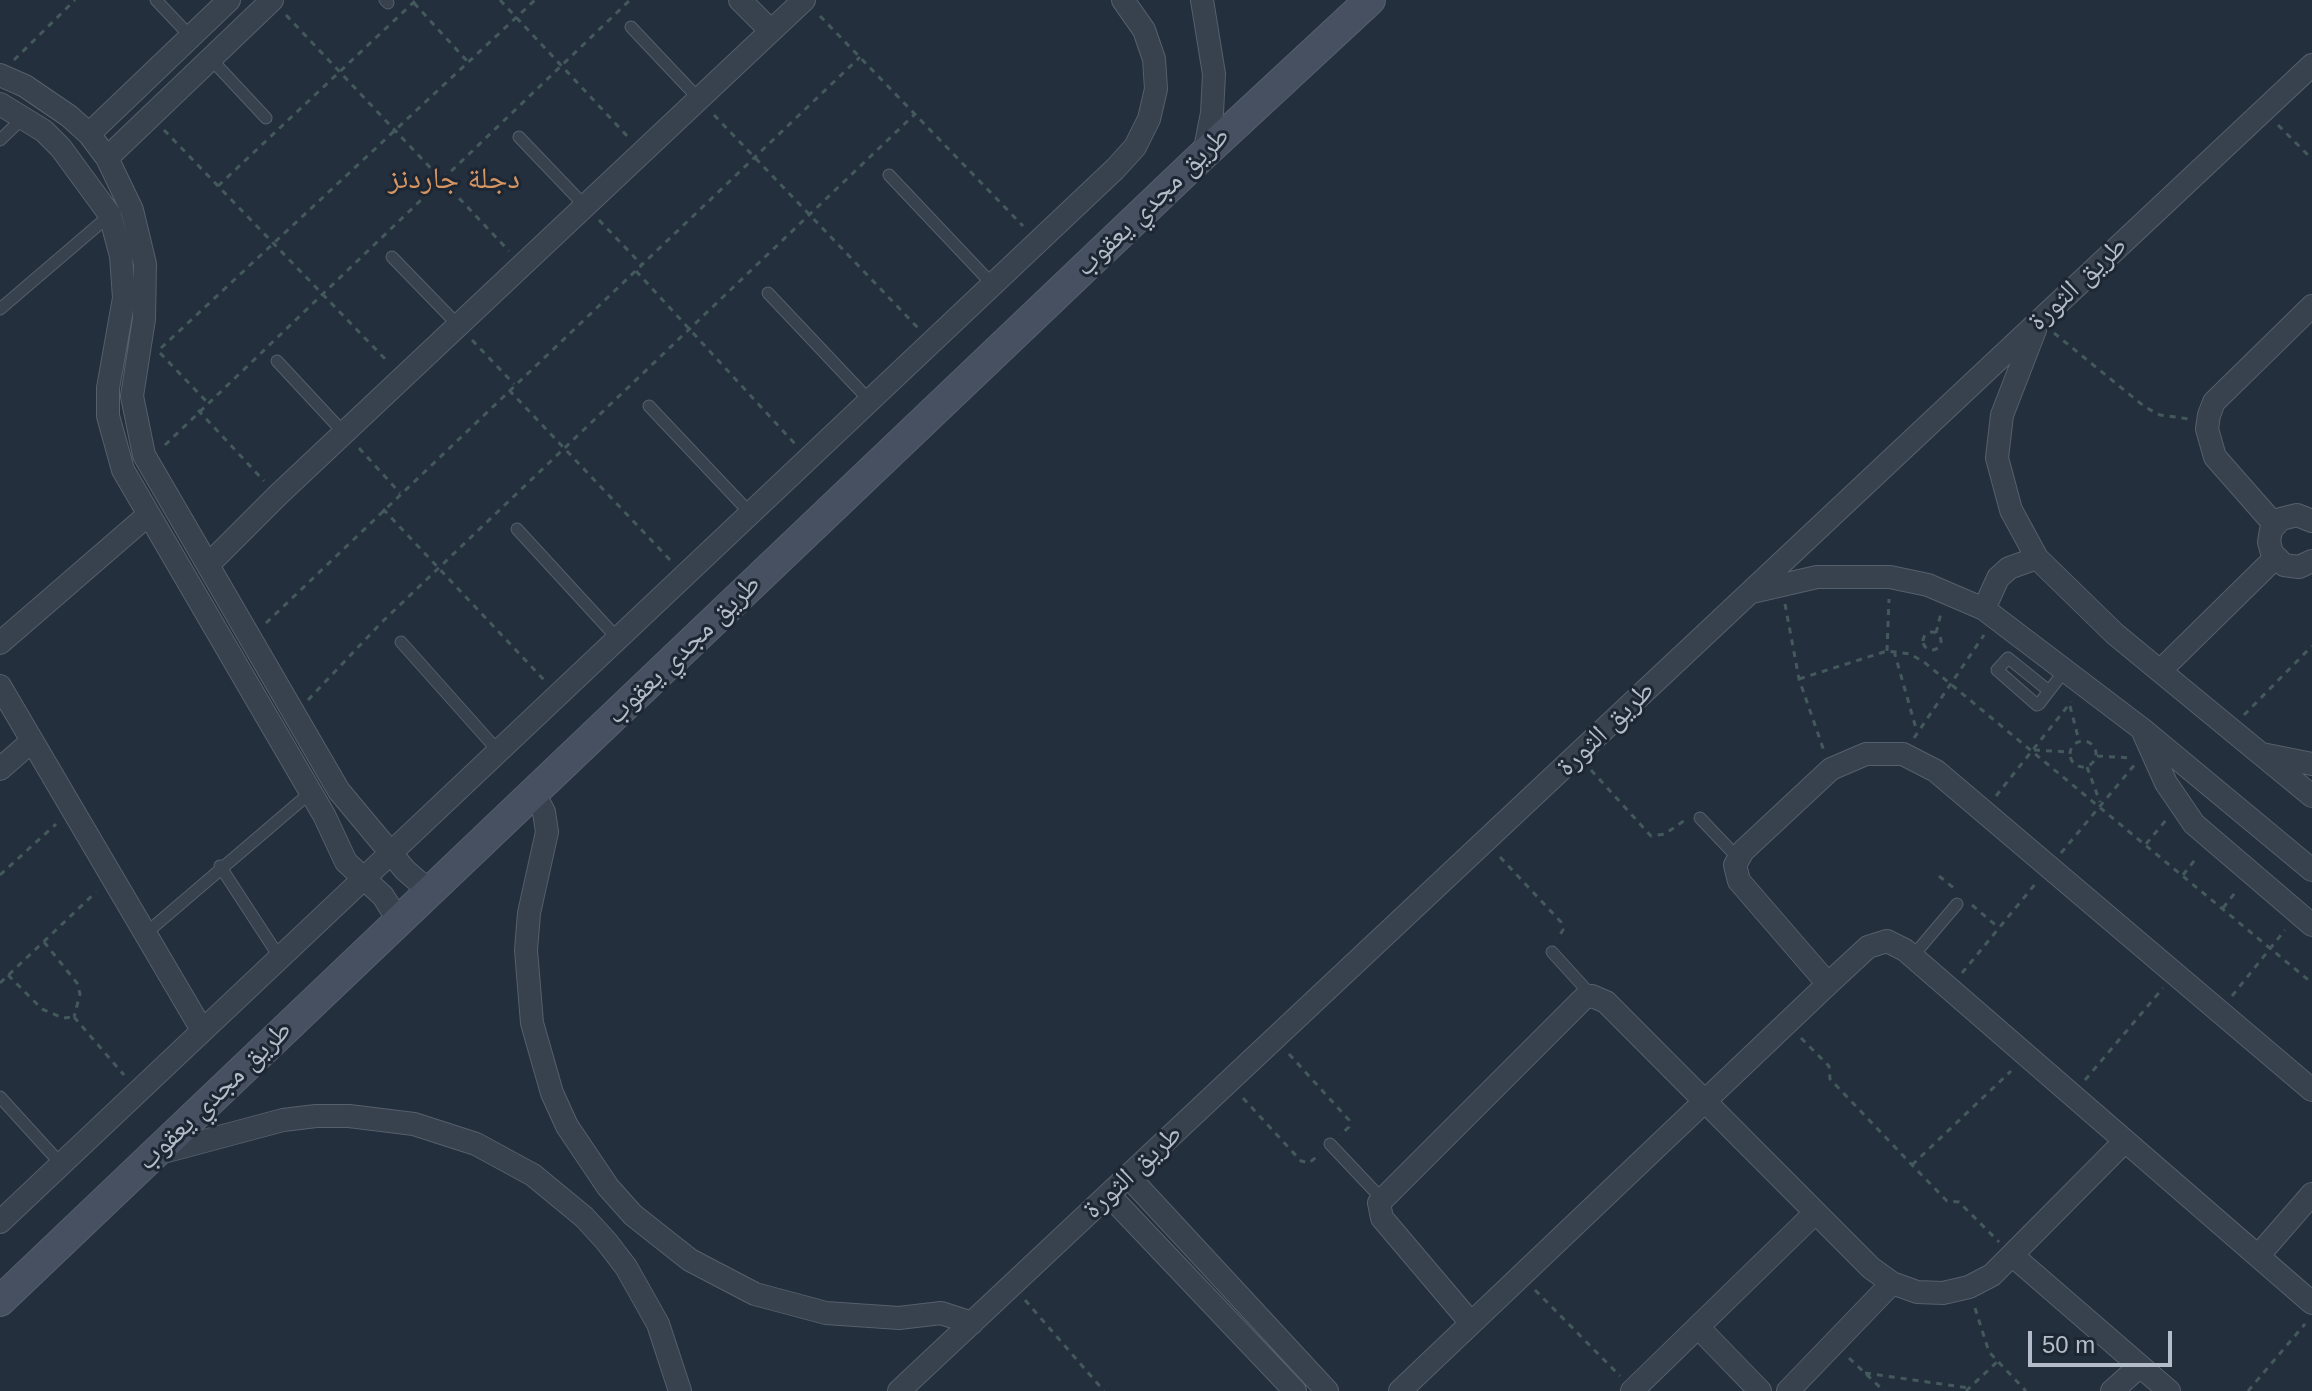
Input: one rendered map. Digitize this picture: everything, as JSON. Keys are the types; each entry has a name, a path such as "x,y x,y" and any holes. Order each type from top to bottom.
{"street":[{"path":"99,147 191,37 229,0"},
{"path":"77,166 99,147 150,115 272,0"},
{"path":"740,0 771,31"},
{"path":"0,1222 1115,169 1135,147 1149,119 1156,89 1154,59 1144,30 1123,0"},
{"path":"1202,0 1214,74 1212,113 1204,154"},
{"name":"طريق مجدي يعقوب","path":"0,1301 428,890 1370,0"},
{"path":"208,565 402,377 771,31 810,6"},
{"name":"طريق الثورة","path":"899,1391 2312,65"},
{"path":"5,69 47,100 99,147 132,210 145,264 144,319 132,376 134,416 146,459 348,805 428,890"},
{"path":"0,104 44,131 77,166 110,215 121,256 124,298 108,388 108,416 123,470 310,793 346,862 361,880 383,896 398,920"},
{"path":"2274,524 2215,457 2207,429 2209,415 2214,402 2312,306"},
{"path":"2039,320 2002,415 1997,458 2011,510 2037,558 2076,600 2312,796"},
{"path":"123,470 146,459"},
{"path":"0,643 148,515"},
{"path":"2309,566 2289,567 2275,558 2269,542 2274,524 2289,515 2312,521"},
{"path":"1990,613 1990,591 2009,568 2037,558"},
{"path":"2160,671 2275,558"},
{"path":"1748,593 1854,575 1890,577 1946,592 1990,613 2142,729 2312,870"},
{"path":"0,686 202,1030"},
{"path":"2142,729 2179,805 2211,840 2305,919"},
{"path":"0,769 32,741"},
{"path":"1828,984 1739,881 1735,874 1738,858 1831,769 1866,754 1903,754 1936,771 2312,1090"},
{"path":"2262,754 2312,764"},
{"path":"534,793 544,812 547,832 529,913 527,986 532,1023 552,1093 567,1126 608,1187 633,1215 690,1260 755,1294 826,1313 899,1318 941,1313 972,1323"},
{"path":"1400,1391 1786,1023 1877,942 1897,944 2312,1303"},
{"path":"1471,1323 1382,1218 1378,1209 1381,1198 1584,998 1592,996 1606,1002 1815,1213 1892,1283 1917,1292 1943,1293 1969,1287 1992,1275 2125,1141"},
{"path":"154,1155 283,1120 316,1116 403,1122 476,1144 551,1188 606,1241 632,1276 658,1324 680,1391"},
{"path":"1128,1176 1327,1391"},
{"path":"2258,1256 2312,1194"},
{"path":"1109,1195 1295,1391"},
{"path":"1633,1390 1815,1213"},
{"path":"2013,1256 2169,1391"},
{"path":"1788,1391 1892,1283"},
{"path":"1698,1327 1760,1391"},
{"path":"2112,1391 2140,1366"}],"lane":[{"path":"156,0 191,37"},
{"path":"631,27 699,99"},
{"path":"210,58 266,118"},
{"path":"0,140 24,117"},
{"path":"519,137 585,206"},
{"path":"889,175 993,286"},
{"path":"0,309 110,215"},
{"path":"392,257 458,325"},
{"path":"768,293 870,402"},
{"path":"277,361 344,433"},
{"path":"649,406 752,514"},
{"path":"517,529 618,640"},
{"path":"401,642 499,752"},
{"path":"2049,691 2008,658 1997,670 2037,705 2049,691 2066,669"},
{"path":"145,934 220,866 310,793"},
{"path":"1700,818 1738,858"},
{"path":"220,866 280,958"},
{"path":"1912,957 1957,904"},
{"path":"1552,952 1592,996"},
{"path":"0,1097 61,1164"},
{"path":"1330,1144 1381,1198"}],"path":[{"path":"5,69 75,0"},
{"path":"272,0 522,265"},
{"path":"500,0 642,152"},
{"path":"132,376 535,0"},
{"path":"146,459 630,0"},
{"path":"218,186 414,1 468,62"},
{"path":"810,6 1039,243"},
{"path":"250,638 860,57"},
{"path":"699,99 932,344"},
{"path":"2264,111 2312,159"},
{"path":"294,714 439,568 915,114"},
{"path":"150,115 402,377"},
{"path":"585,206 641,264"},
{"path":"634,270 810,459"},
{"path":"2039,320 2145,407 2176,419 2209,415"},
{"path":"458,325 514,384"},
{"path":"158,351 207,402"},
{"path":"508,390 685,577"},
{"path":"198,410 278,495"},
{"path":"344,433 400,493"},
{"path":"383,509 559,696"},
{"path":"1887,651 1890,577"},
{"path":"1782,585 1799,679 1831,769"},
{"path":"1903,754 1951,683 1990,613"},
{"path":"1924,662 1930,649 1941,644 1936,633 1926,635 1925,646 1930,649"},
{"path":"2230,729 2312,646"},
{"path":"1799,679 1894,650 1924,662 2101,805 2312,983"},
{"path":"1894,650 1917,732"},
{"path":"1983,812 2086,685"},
{"path":"2070,704 2079,741"},
{"path":"2070,752 2079,741"},
{"path":"2079,741 2092,744 2097,756"},
{"path":"2033,750 2070,752"},
{"path":"2070,752 2074,764 2087,767"},
{"path":"1579,756 1651,836 1665,834 1687,819 1700,818"},
{"path":"2097,756 2140,759"},
{"path":"2087,767 2097,756"},
{"path":"2087,767 2101,805"},
{"path":"2146,844 2179,805"},
{"path":"0,875 74,809"},
{"path":"2183,875 2211,840"},
{"path":"1486,842 1561,922 1563,930 1552,952"},
{"path":"2223,908 2251,874"},
{"path":"0,983 114,876"},
{"path":"2219,1011 2270,948 2305,919"},
{"path":"43,941 77,983 80,994 74,1017"},
{"path":"8,975 42,1009 63,1018 74,1017"},
{"path":"2072,1095 2175,975"},
{"path":"74,1017 138,1091"},
{"path":"1786,1023 1829,1066 1830,1079 1947,1201 1957,1200 2013,1256"},
{"path":"1228,1083 1305,1163 1312,1161 1350,1122 1275,1039"},
{"path":"1912,1165 2027,1056"},
{"path":"1521,1275 1633,1390"},
{"path":"1012,1285 1104,1391"},
{"path":"1969,1287 1984,1341 2026,1391"},
{"path":"2248,1391 2312,1315"},
{"path":"1834,1344 1884,1391"},
{"path":"1865,1373 1967,1390 1998,1361"}],"district":[{"name":"دجلة جاردنز","path":"454,180"}]}
